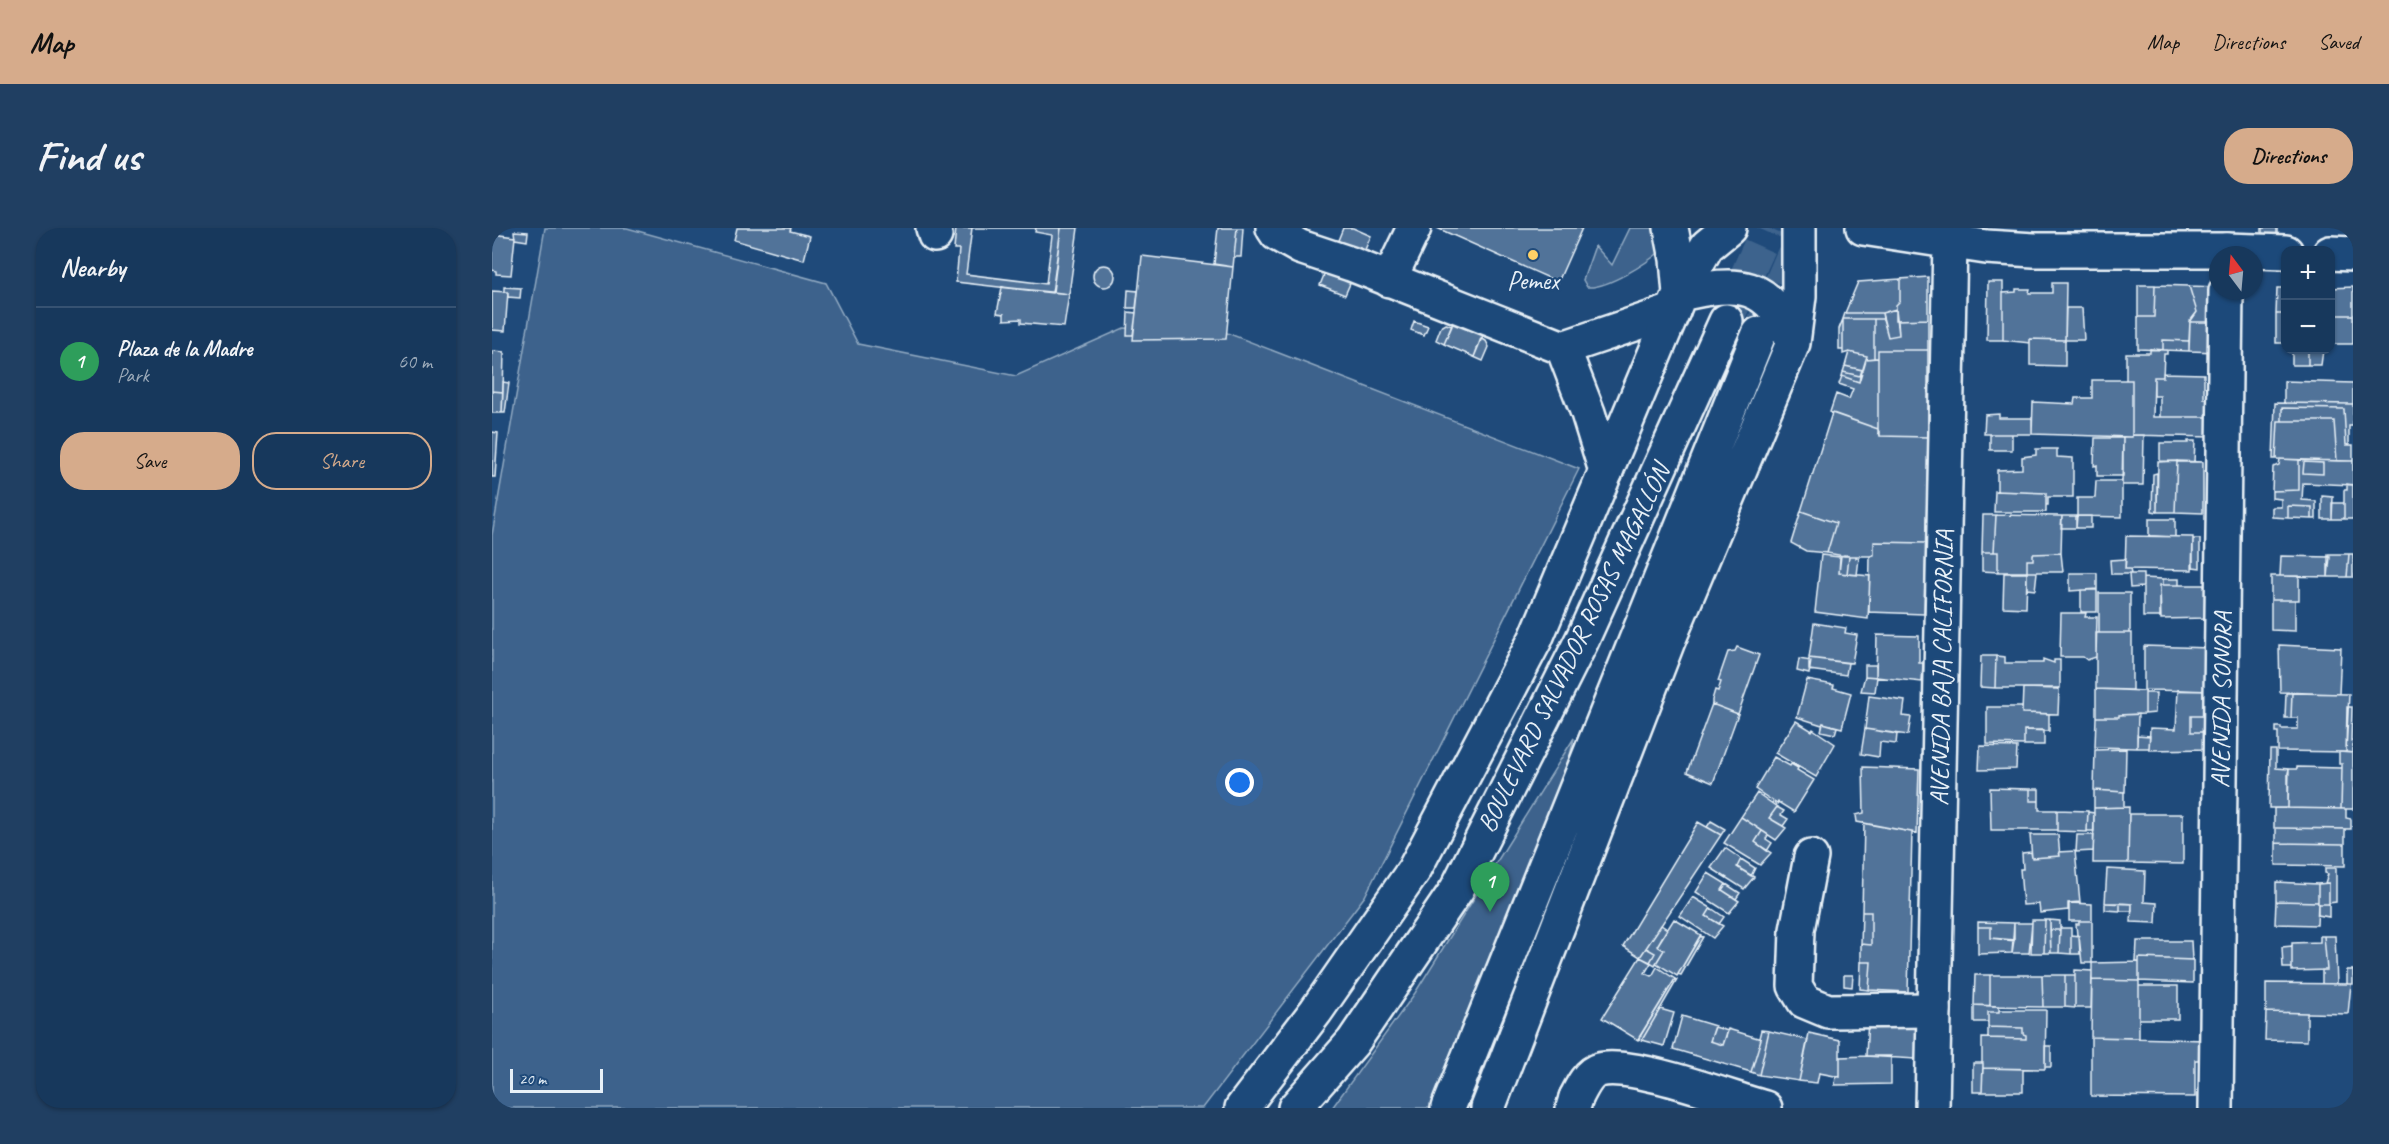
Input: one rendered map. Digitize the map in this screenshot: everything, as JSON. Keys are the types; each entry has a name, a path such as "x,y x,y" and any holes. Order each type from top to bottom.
{"main road":[{"path":"1273,228 1277,234 1300,247 1563,348 1709,288 1731,286 1756,291 1772,303 1786,323 1793,343"},
{"path":"1389,280 1414,228"},
{"path":"1671,228 1677,259 1677,303"},
{"path":"1242,1108 1317,1011 1414,870 1536,638 1677,303 1707,246 1729,228"},
{"path":"1488,1108 1668,641 1793,343 1799,296 1799,228"},
{"path":"1863,228 1949,235 2034,250 2209,253"},
{"name":"AVENIDA BAJA CALIFORNIA","path":"1932,1108 1949,235"},
{"path":"2263,252 2281,252"},
{"path":"2335,253 2353,254"},
{"name":"AVENIDA SONORA","path":"2216,1108 2226,300"},
{"name":"BOULEVARD SALVADOR ROSAS MAGALLÓN","path":"1294,1108 1353,1041 1456,889 1582,640 1726,321"},
{"name":"BOULEVARD SALVADOR ROSAS MAGALLÓN","path":"1448,1108 1759,334"},
{"path":"1563,348 1588,413 1606,471"},
{"path":"1811,857 1797,930 1796,986 1804,1001 1828,1011 1934,1011"},
{"path":"1311,1108 1353,1041"},
{"path":"1574,1103 1586,1080 1597,1070 1615,1068 1638,1071 1765,1108"}],"shaded area":[{"path":"545,228 627,228 826,283 858,344 1016,376 1124,328 1222,331 1579,469 1365,896 1203,1108 492,1108 492,535"},
{"path":"1630,228 1665,228 1662,250 1647,262 1616,280 1595,287 1587,287 1583,280 1595,246 1612,265"},
{"path":"1574,738 1561,794 1437,1108 1332,1108 1415,993"}],"building":[{"path":"737,228 791,228 790,231 810,236 804,260 734,240"},
{"path":"956,228 972,228 966,274 1046,284 1052,235 1035,232 1036,228 1061,228 1052,293 956,282 959,249 954,249"},
{"path":"972,228 1036,228 1035,232 1052,235 1046,284 966,274"},
{"path":"972,228 1036,228 1035,232 1052,235 1046,284 966,274"},
{"path":"1061,228 1078,228 1069,294 1053,292"},
{"path":"1218,228 1237,228 1233,267 1214,264"},
{"path":"1237,228 1243,228 1241,257 1234,257"},
{"path":"1343,228 1353,228 1371,236 1345,295 1320,285"},
{"name":"Pemex","path":"1437,228 1582,228 1558,282"},
{"path":"2262,228 2277,228 2277,236 2262,236"},
{"path":"514,231 528,232 527,241 515,239"},
{"path":"492,234 515,237 511,275 496,274 496,271 492,270"},
{"path":"1142,256 1233,267 1226,339 1133,340"},
{"path":"1104,265 1112,268 1115,276 1112,284 1104,287 1096,284 1093,276 1096,268"},
{"path":"1928,277 1928,319 1896,320 1896,305 1900,301 1900,279"},
{"path":"1900,279 1900,301 1896,309 1882,313 1845,313 1858,282"},
{"path":"1988,282 2003,282 2003,340 1987,340"},
{"path":"2052,283 2066,283 2065,340 2030,339 2030,343 2003,340 2003,293 2016,292 2016,289 2030,289 2029,293 2052,293"},
{"path":"2138,285 2155,285 2154,317 2138,317"},
{"path":"2155,285 2189,286 2197,312 2190,321 2189,341 2163,340 2163,350 2138,349 2138,317 2154,317"},
{"path":"2189,286 2209,287 2209,300 2218,300 2218,322 2190,322 2197,312"},
{"path":"504,287 521,288 520,298 508,297 508,292 504,292"},
{"path":"1002,287 1069,294 1064,327 1021,323 1021,319 1004,320 1004,314 997,313"},
{"path":"2353,287 2353,315 2335,315 2335,288"},
{"path":"2277,288 2281,288 2281,314 2276,314"},
{"path":"1128,290 1138,291 1136,308 1127,308"},
{"path":"492,291 508,292 505,331 492,330"},
{"path":"2066,308 2082,308 2084,340 2065,340"},
{"path":"1896,309 1899,335 1888,337 1882,313"},
{"path":"1128,312 1136,313 1133,335 1127,335"},
{"path":"1845,313 1882,313 1883,319 1843,319"},
{"path":"2276,314 2281,314 2281,343 2276,343"},
{"path":"2335,315 2353,315 2353,344 2335,344"},
{"path":"1843,319 1874,319 1874,358 1866,359 1867,356 1849,352 1843,354"},
{"path":"1843,319 1843,350 1839,350 1839,329"},
{"path":"1874,319 1883,319 1888,337 1899,335 1898,320 1928,319 1928,350 1878,350 1878,358 1874,358"},
{"path":"1454,320 1484,333 1474,357 1444,344"},
{"path":"1414,321 1428,326 1424,335 1411,330"},
{"path":"2190,322 2218,322 2217,352 2189,351"},
{"path":"1446,324 1452,326 1444,344 1436,340 1441,327"},
{"path":"1481,338 1489,347 1483,361 1474,357"},
{"path":"2030,339 2065,340 2065,366 2030,365"},
{"path":"2163,340 2189,341 2189,351 2163,350"},
{"path":"2150,349 2167,350 2167,354 2164,354 2163,377 2154,377 2153,417 2211,417 2210,437 2132,435 2132,380 2126,380 2126,353 2150,353"},
{"path":"1878,350 1928,350 1928,437 1880,436 1880,432 1878,433"},
{"path":"492,351 504,352 503,392 492,391"},
{"path":"1849,352 1867,356 1863,370 1845,366"},
{"path":"2292,354 2308,354 2308,365 2292,365"},
{"path":"2308,354 2322,354 2321,365 2308,365"},
{"path":"1878,358 1878,429 1830,412 1836,394 1849,399 1853,389 1839,384 1842,376 1859,382 1866,359"},
{"path":"1845,366 1862,370 1860,376 1843,372"},
{"path":"1843,372 1860,376 1859,382 1842,376"},
{"path":"2163,373 2204,374 2204,399 2216,399 2211,417 2160,417 2160,396 2154,396 2154,377 2163,377"},
{"path":"2092,380 2132,380 2132,437 2032,434 2033,402 2074,404 2075,398 2092,398"},
{"path":"2284,381 2353,383 2353,404 2284,403"},
{"path":"503,382 509,383 505,413 502,413"},
{"path":"492,391 503,392 502,413 492,413"},
{"path":"2275,403 2353,404 2353,426 2349,426 2349,445 2346,445 2344,409 2282,408 2282,421 2278,421 2276,459 2273,459"},
{"path":"2282,408 2344,409 2346,445 2353,445 2353,461 2337,461 2334,421 2282,421"},
{"path":"1832,413 1878,429 1880,436 1928,437 1926,543 1874,542 1874,555 1870,556 1844,556 1827,553 1836,523 1801,511"},
{"path":"1999,414 1999,418 2032,418 2032,434 1984,434 1985,415"},
{"path":"2278,421 2334,421 2337,461 2276,459"},
{"path":"492,432 498,433 495,477 492,477"},
{"path":"1990,434 2012,434 2012,450 1990,450"},
{"path":"2132,435 2144,435 2143,485 2122,485 2123,437 2132,437"},
{"path":"2095,438 2123,438 2123,476 2097,476 2097,465 2094,466"},
{"path":"2188,441 2195,441 2194,462 2160,461 2160,443 2188,443"},
{"path":"2036,449 2057,449 2057,457 2073,458 2073,497 2048,497 2048,505 2046,505 2046,493 1997,491 1997,470 2022,469 2022,457 2036,455"},
{"path":"2280,459 2299,460 2299,490 2272,491 2273,467 2279,465"},
{"path":"2299,460 2353,461 2353,485 2303,483 2302,500 2316,501 2316,519 2312,519 2312,507 2288,506 2288,518 2272,517 2272,507 2281,507 2281,499 2272,498 2272,491 2299,490","holes":["2304,462 2323,463 2323,474 2303,473"]},
{"path":"2177,461 2203,462 2203,513 2175,512"},
{"path":"2177,461 2175,512 2157,512 2158,462"},
{"path":"2304,462 2323,463 2323,474 2303,473"},
{"path":"2157,473 2157,512 2152,511 2153,474"},
{"path":"2096,481 2122,481 2122,517 2077,516 2077,498 2095,498"},
{"path":"2347,484 2353,485 2353,519 2344,519 2344,490 2347,490"},
{"path":"1995,491 2046,493 2046,512 1994,512"},
{"path":"2322,496 2333,497 2332,519 2322,519"},
{"path":"2332,503 2344,503 2344,519 2332,519"},
{"path":"2288,506 2312,507 2312,519 2288,518"},
{"path":"1801,511 1836,523 1827,553 1806,551 1791,543"},
{"path":"1983,515 1996,515 1994,552 1982,552"},
{"path":"1996,515 2062,516 2061,553 2033,554 2033,560 2027,560 2027,572 1998,572 1998,552 1994,552"},
{"path":"2062,516 2076,516 2076,528 2061,528"},
{"path":"2077,516 2091,516 2091,528 2076,528"},
{"path":"2149,519 2175,519 2175,537 2149,536"},
{"path":"2126,536 2193,537 2192,570 2125,569"},
{"path":"2193,539 2200,539 2200,568 2193,567"},
{"path":"1874,542 1926,543 1924,614 1869,612 1870,556 1874,555"},
{"path":"1982,552 1998,552 1998,572 1982,571"},
{"path":"2061,553 2063,572 2027,572 2027,560 2033,560 2033,554"},
{"path":"2328,554 2349,554 2347,577 2328,577"},
{"path":"2349,554 2353,554 2353,577 2347,577"},
{"path":"1821,555 1840,557 1839,573 1870,576 1868,619 1815,612"},
{"path":"1841,556 1849,556 1847,574 1839,573"},
{"path":"1849,556 1859,558 1857,575 1847,574"},
{"path":"2281,556 2330,557 2328,577 2280,576"},
{"path":"2126,559 2125,569 2130,569 2131,574 2111,574 2110,560"},
{"path":"2027,572 2037,572 2035,590 2027,589"},
{"path":"2004,573 2027,573 2026,608 2003,607"},
{"path":"2070,573 2097,573 2097,589 2070,591"},
{"path":"2129,574 2143,574 2143,587 2130,588"},
{"path":"2271,576 2299,576 2299,600 2271,600"},
{"path":"2143,578 2163,579 2163,585 2160,585 2160,617 2143,617"},
{"path":"2163,579 2179,579 2179,585 2163,585"},
{"path":"2160,585 2205,585 2205,618 2161,619"},
{"path":"2081,590 2097,590 2097,612 2081,612"},
{"path":"2099,593 2130,593 2130,633 2099,633"},
{"path":"2271,600 2295,600 2295,631 2271,630"},
{"path":"2061,613 2086,613 2085,617 2097,617 2096,657 2087,660 2083,657 2060,657"},
{"path":"1814,623 1846,628 1845,633 1857,635 1852,663 1809,658"},
{"path":"2096,633 2132,633 2132,690 2096,689"},
{"path":"1877,635 1919,636 1919,663 1923,663 1922,682 1876,677"},
{"path":"2279,645 2341,648 2339,694 2280,692"},
{"path":"2144,646 2210,648 2210,691 2144,690"},
{"path":"1737,647 1759,655 1738,714 1712,704 1715,690 1718,691 1721,682 1718,681 1728,652 1735,651"},
{"path":"1981,656 1996,656 1995,688 1980,687"},
{"path":"1996,656 2005,657 2005,663 2043,663 2043,659 2054,663 2054,660 2060,660 2060,688 1995,688"},
{"path":"1809,658 1848,663 1846,675 1809,670"},
{"path":"1799,659 1811,661 1809,674 1797,671"},
{"path":"1865,665 1876,665 1876,677 1865,676"},
{"path":"1865,676 1877,677 1875,692 1861,691"},
{"path":"1807,680 1834,685 1833,688 1851,693 1842,728 1823,723 1822,725 1797,717"},
{"path":"2023,688 2059,689 2058,714 2022,713"},
{"path":"2096,689 2145,691 2145,714 2096,717"},
{"path":"2178,690 2212,691 2211,716 2191,716 2191,732 2211,732 2211,749 2149,750 2150,728 2176,729"},
{"path":"2145,693 2156,693 2155,713 2145,714"},
{"path":"2286,693 2292,693 2291,718 2285,718"},
{"path":"2292,693 2349,694 2346,752 2278,751 2276,727 2298,729 2298,718 2291,718"},
{"path":"1869,696 1905,701 1903,716 1911,717 1908,735 1865,729"},
{"path":"1712,704 1738,714 1713,783 1687,772"},
{"path":"1987,707 2022,707 2022,713 2049,714 2049,731 2024,730 2024,745 1987,744"},
{"path":"2347,707 2352,707 2353,753 2346,752"},
{"path":"2138,714 2137,748 2095,747 2096,717"},
{"path":"2191,716 2211,716 2211,732 2191,732"},
{"path":"1796,721 1835,744 1816,777 1775,753"},
{"path":"1823,723 1837,727 1835,734 1821,731"},
{"path":"1865,729 1897,734 1896,744 1880,742 1879,757 1861,754"},
{"path":"2024,730 2044,730 2044,745 2024,745"},
{"path":"2137,735 2150,736 2149,748 2137,748"},
{"path":"1980,746 2017,747 2016,769 1979,770"},
{"path":"2126,749 2125,792 2094,790 2095,750"},
{"path":"2270,750 2276,750 2276,768 2289,769 2288,808 2269,808"},
{"path":"2339,752 2353,753 2353,809 2341,809 2342,764 2339,764"},
{"path":"1774,757 1798,768 1797,770 1814,780 1794,812 1755,789"},
{"path":"1863,767 1919,769 1917,833 1857,822 1856,815 1864,813"},
{"path":"2297,767 2342,768 2341,809 2288,808 2288,773 2289,769 2297,769"},
{"path":"1990,788 2030,789 2030,801 2039,801 2039,810 2057,810 2057,830 1991,830"},
{"path":"2030,789 2039,789 2039,801 2030,801"},
{"path":"2094,790 2124,792 2124,807 2094,808"},
{"path":"1757,793 1777,807 1769,818 1786,828 1776,840 1741,817"},
{"path":"1777,807 1784,811 1781,815 1788,819 1783,826 1769,818"},
{"path":"2129,807 2128,863 2093,863 2094,808"},
{"path":"2274,808 2346,809 2346,818 2351,819 2351,829 2274,828"},
{"path":"2057,810 2088,811 2087,832 2057,831"},
{"path":"2088,812 2094,813 2094,831 2087,831"},
{"path":"2129,814 2183,814 2183,864 2128,863"},
{"path":"1741,817 1762,831 1755,842 1771,853 1760,865 1724,843"},
{"path":"1711,821 1725,829 1721,835 1707,827"},
{"path":"1698,822 1721,835 1640,957 1623,946"},
{"path":"1864,823 1912,832 1908,992 1869,990 1871,962 1861,962 1861,944 1871,945 1871,912 1862,912"},
{"path":"2276,828 2345,829 2345,844 2276,843"},
{"path":"1762,831 1768,835 1766,839 1772,843 1767,851 1755,842"},
{"path":"2030,835 2058,835 2060,856 2032,858"},
{"path":"2077,835 2094,835 2093,851 2076,852"},
{"path":"2276,843 2345,844 2345,866 2276,865"},
{"path":"1725,848 1741,859 1737,867 1754,877 1744,889 1711,868"},
{"path":"2075,851 2080,902 2068,903 2068,910 2040,913 2039,904 2023,905 2020,869 2023,869 2022,853 2031,852 2032,858 2060,856 2059,852"},
{"path":"1741,859 1755,868 1751,876 1737,867"},
{"path":"2325,868 2336,868 2336,902 2329,903 2329,883 2325,883 2328,874 2325,873"},
{"path":"2107,869 2145,871 2144,902 2157,903 2156,923 2131,922 2132,904 2105,903"},
{"path":"1708,873 1726,884 1722,890 1739,901 1729,913 1696,892"},
{"path":"2276,882 2318,884 2318,902 2276,901"},
{"path":"2329,883 2329,904 2318,904 2318,884"},
{"path":"1726,884 1740,893 1736,899 1722,890"},
{"path":"1693,897 1711,908 1706,916 1723,926 1713,938 1680,916"},
{"path":"2276,901 2318,902 2317,925 2275,924"},
{"path":"2069,903 2092,904 2092,921 2069,921"},
{"path":"2105,903 2120,903 2120,911 2105,910"},
{"path":"2120,903 2132,904 2132,911 2120,911"},
{"path":"2318,904 2329,904 2329,917 2318,915"},
{"path":"1711,908 1724,917 1719,924 1706,916"},
{"path":"1862,912 1871,912 1871,945 1861,944"},
{"path":"1674,919 1701,935 1677,976 1656,963 1664,950 1657,946"},
{"path":"2032,920 2045,920 2044,953 2031,953"},
{"path":"2045,920 2050,920 2051,953 2044,953"},
{"path":"2050,920 2060,921 2060,930 2050,930"},
{"path":"2079,921 2092,921 2092,963 2082,963 2076,924 2079,924"},
{"path":"1978,922 2014,923 2014,941 1991,938 1991,927 1978,927"},
{"path":"2014,923 2032,923 2029,953 2012,953"},
{"path":"1661,925 1667,929 1657,946 1664,950 1655,965 1650,962 1655,953 1646,948"},
{"path":"1978,927 1991,927 1991,938 2014,940 2012,953 1978,954"},
{"path":"2060,928 2071,928 2071,954 2059,953"},
{"path":"2050,930 2060,930 2059,953 2051,953"},
{"path":"2071,935 2079,936 2080,954 2071,954"},
{"path":"1700,936 1703,937 1681,975 1678,974"},
{"path":"2320,936 2324,936 2327,970 2292,971 2292,943 2320,942"},
{"path":"2324,936 2335,936 2337,984 2322,984 2322,970 2327,970"},
{"path":"2137,941 2191,941 2192,960 2139,958 2139,962 2136,962"},
{"path":"2292,946 2292,968 2283,968 2282,947"},
{"path":"1646,948 1655,953 1650,962 1640,957"},
{"path":"1640,957 1651,963 1645,973 1652,976 1657,967 1675,979 1638,1040 1602,1018"},
{"path":"2139,958 2193,960 2193,983 2139,981"},
{"path":"1861,962 1871,962 1869,990 1860,989"},
{"path":"2139,962 2139,981 2092,980 2092,963"},
{"path":"2075,970 2092,971 2091,1008 2075,1008"},
{"path":"2347,970 2353,970 2353,984 2347,984"},
{"path":"1844,975 1853,975 1852,987 1844,986"},
{"path":"1975,975 1990,975 1990,1006 1974,1005"},
{"path":"1990,975 2042,975 2043,1007 1990,1006"},
{"path":"2042,975 2065,975 2065,1007 2043,1007"},
{"path":"2065,975 2075,975 2075,1008 2065,1007"},
{"path":"1675,979 1677,980 1642,1040 1638,1039"},
{"path":"2092,980 2139,981 2139,1038 2091,1037"},
{"path":"2266,983 2351,984 2348,1014 2266,1012"},
{"path":"2139,986 2178,986 2178,1019 2139,1019"},
{"path":"1974,1005 1999,1006 1999,1012 1988,1012 1988,1022 1974,1022"},
{"path":"1660,1009 1674,1013 1664,1046 1642,1040"},
{"path":"1999,1010 2046,1010 2045,1069 1983,1068 1982,1038 2026,1039 2023,1028 1988,1027 1988,1012 1999,1012"},
{"path":"2266,1012 2307,1013 2307,1041 2265,1040"},
{"path":"1682,1016 1715,1026 1710,1041 1723,1045 1728,1029 1761,1039 1751,1072 1673,1049"},
{"path":"1868,1019 1917,1020 1916,1059 1866,1056"},
{"path":"1715,1027 1728,1031 1723,1045 1710,1041"},
{"path":"1988,1027 2023,1028 2026,1039 1988,1038"},
{"path":"1761,1030 1769,1031 1759,1075 1751,1072 1761,1039 1759,1038"},
{"path":"1769,1031 1808,1040 1799,1081 1759,1075"},
{"path":"1809,1033 1840,1040 1840,1077 1819,1073 1817,1083 1799,1081"},
{"path":"2091,1037 2206,1040 2207,1060 2195,1060 2195,1097 2091,1096"},
{"path":"2045,1046 2051,1046 2051,1067 2045,1067"},
{"path":"1891,1056 1891,1084 1835,1085 1836,1076 1840,1077 1840,1057"},
{"path":"1973,1063 1983,1063 1982,1092 1973,1092"},
{"path":"1983,1068 2023,1069 2023,1092 1982,1092"}],"tunnel":[{"path":"1726,321 1768,228"},
{"path":"1761,329 1800,239"}],"place":[{"name":"Pemex","path":"1533,255"},
{"name":"Plaza de la Madre","path":"1490,912"}]}
